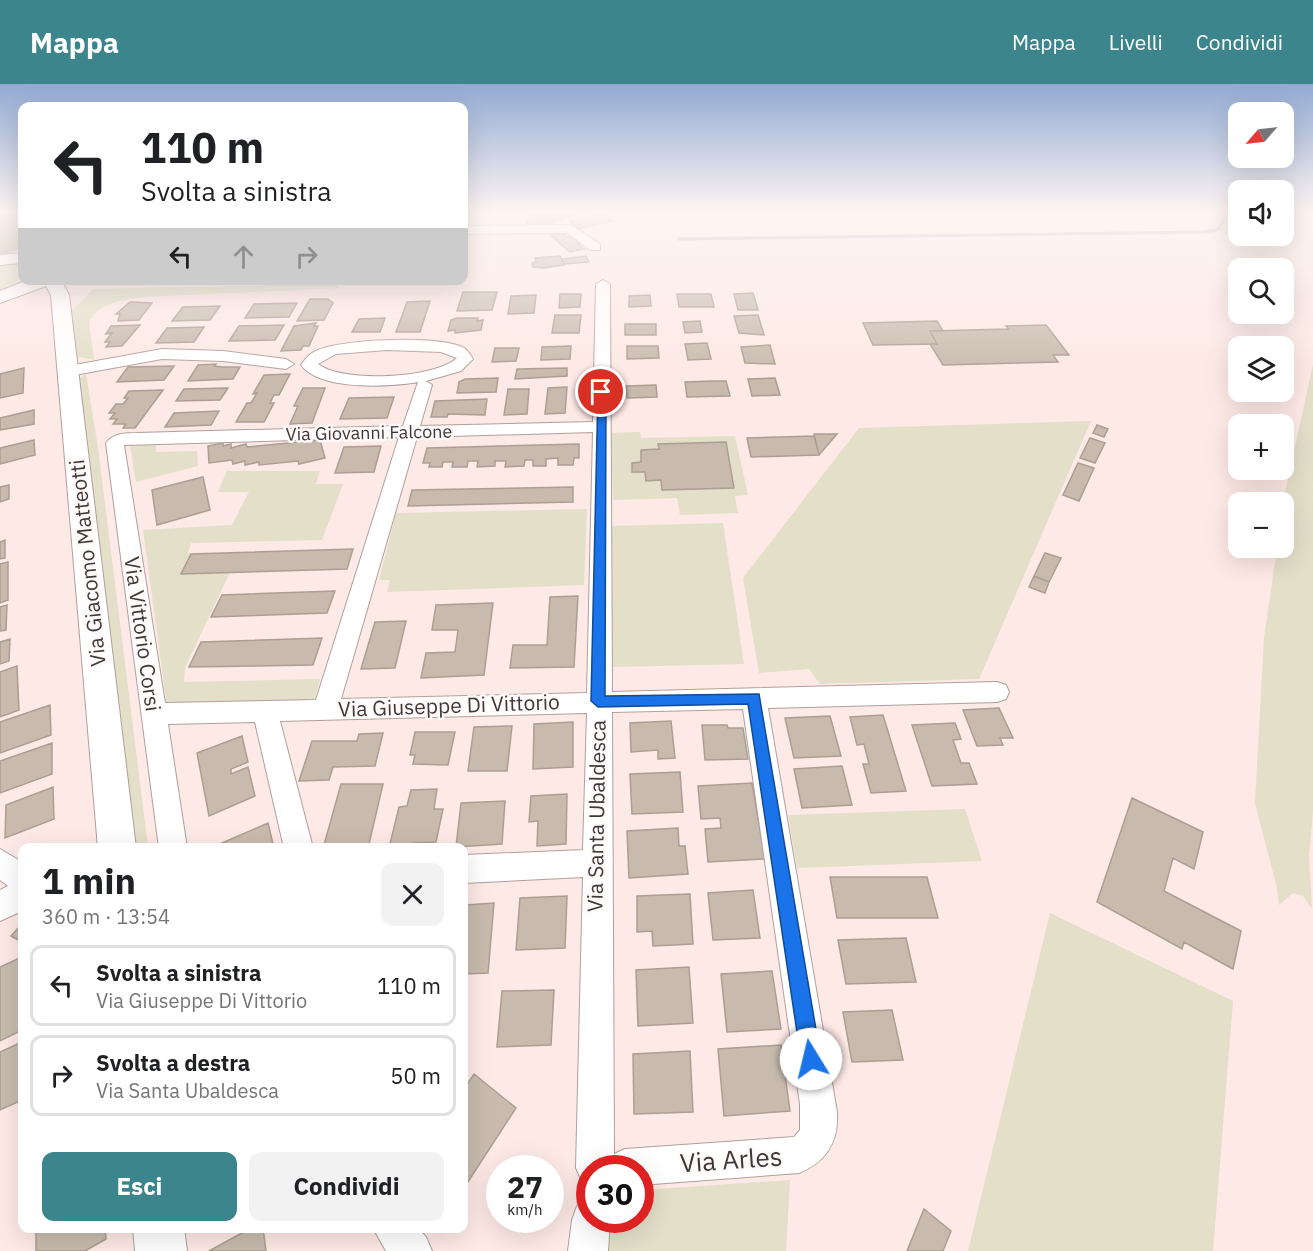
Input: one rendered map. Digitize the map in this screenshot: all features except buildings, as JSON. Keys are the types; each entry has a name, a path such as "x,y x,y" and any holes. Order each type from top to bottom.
{"main road":[{"path":"10,295 32,285"},
{"name":"Via Giacomo Matteotti","path":"55,285 59,291 69,371 116,843"},
{"path":"10,295 47,294 57,301 61,308"},
{"path":"159,1233 161,1251"}],"street":[{"name":"Via Santa Ubaldesca","path":"595,1155 603,284"},
{"path":"69,371 136,357 170,354 223,356 286,364 313,363 351,347 402,345 442,347 464,355 464,363 458,369 438,375 405,378 344,378 313,363"},
{"path":"326,709 408,432 424,386 438,375"},
{"path":"405,378 424,386"},
{"name":"Via Giovanni Falcone","path":"137,438 601,427"},
{"name":"Via Vittorio Corsi","path":"137,438 120,440 114,448 172,843"},
{"name":"Via Giuseppe Di Vittorio","path":"154,714 997,692"},
{"name":"Via Arles","path":"654,1166 799,1155 811,1149 818,1136 818,1104 754,698"},
{"path":"265,711 298,843"},
{"path":"0,863 18,876"},
{"path":"468,869 596,863"},
{"path":"0,906 18,897"},
{"path":"396,1233 412,1251"},
{"path":"588,1251 590,1233"}],"shaded area":[{"path":"0,265 18,265 18,285 22,285 0,292"},
{"path":"340,285 338,288 144,297 113,303 99,310 89,322 94,359 97,360 78,357 71,312 93,289"},
{"path":"1313,364 1313,811 1309,856 1312,909 1303,896 1293,893 1279,905 1277,888 1255,803 1264,638 1276,558 1294,558 1294,492 1285,492 1288,480 1294,480 1294,451"},
{"path":"86,374 98,448 147,843 131,843 78,379"},
{"path":"1091,421 979,679 820,684 809,669 759,673 743,578 859,428"},
{"path":"640,432 641,438 735,436 748,495 735,496 738,513 680,515 677,498 613,500 611,433"},
{"path":"139,443 156,443 156,452 197,451 198,466 136,482 130,446"},
{"path":"227,471 320,471 316,484 343,484 322,540 191,543 188,553 191,554 182,574 230,572 185,668 184,682 320,679 314,703 167,706 143,530 232,525 249,492 218,492"},
{"path":"587,509 584,585 387,592 390,580 379,580 396,513"},
{"path":"723,523 744,664 612,667 612,526"},
{"path":"965,809 982,861 797,868 788,815"},
{"path":"1050,913 1233,1001 1213,1251 968,1251"},
{"path":"790,1180 786,1251 608,1251 609,1233 654,1233 654,1189"}],"route":[{"path":"601,392 598,701 754,698 811,1059"}]}
